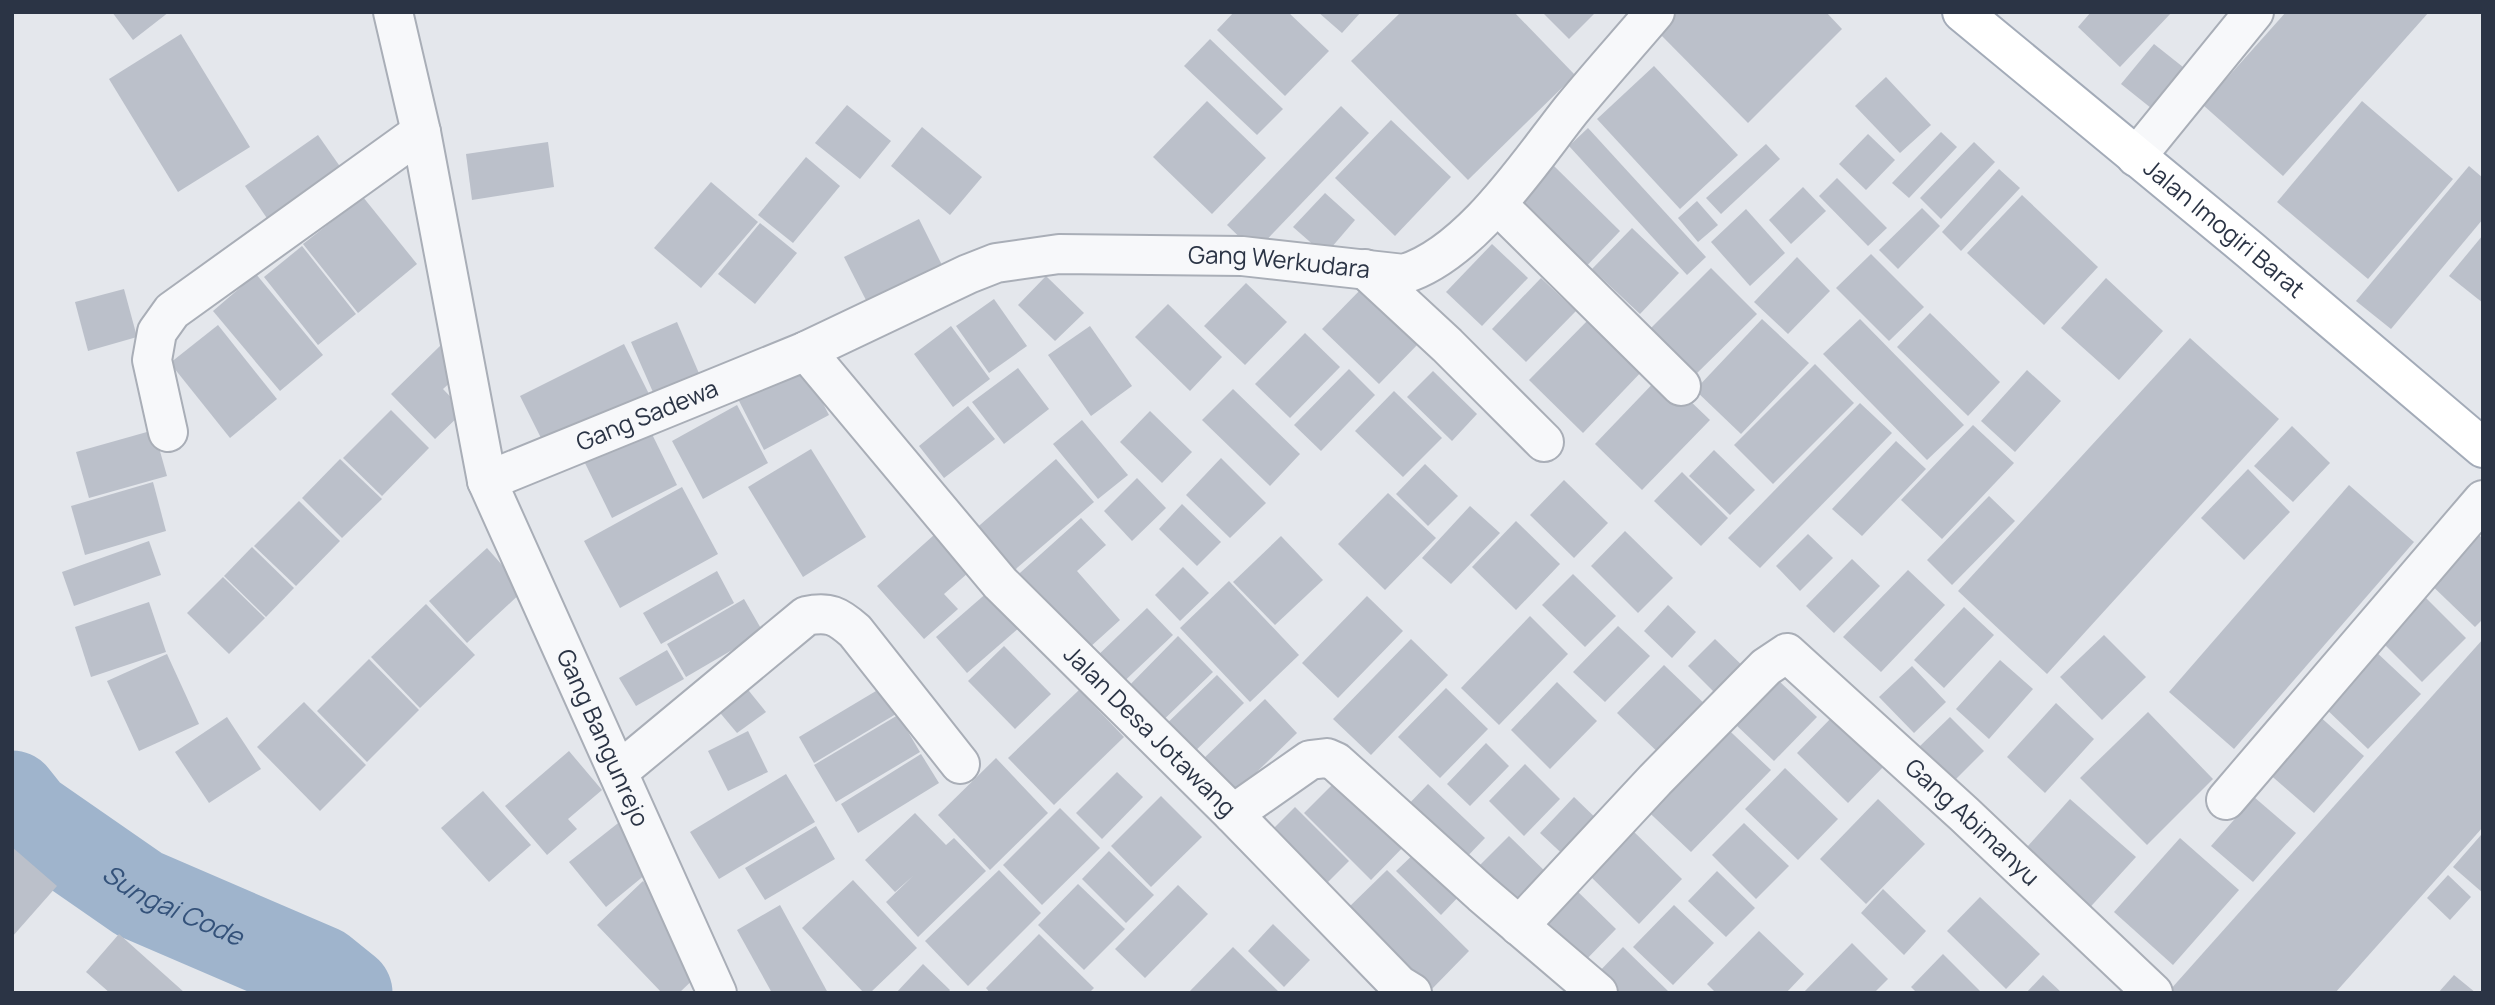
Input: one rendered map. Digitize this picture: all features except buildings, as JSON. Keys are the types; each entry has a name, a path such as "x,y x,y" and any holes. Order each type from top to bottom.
{"main road":[{"name":"Jalan Imogiri Barat","path":"1962,12 2483,447"}],"street":[{"name":"Gang Bangunrejo","path":"393,12 421,132 487,481 717,993"},
{"name":"Gang Werkudara","path":"806,351 968,274 996,263 1031,257 1059,254 1242,256 1404,274 1418,269 1450,250 1497,204 1573,108 1655,12"},
{"path":"2136,157 2254,12"},
{"path":"168,432 152,360 157,332 172,311 421,132"},
{"path":"1497,204 1681,386"},
{"path":"1365,269 1447,345 1500,401 1544,442"},
{"name":"Gang Sadewa","path":"487,481 806,351"},
{"name":"Jalan Desa Jotawang","path":"806,351 1000,583 1233,814 1310,760 1326,758 1335,762 1519,926 1575,985"},
{"path":"2225,800 2483,500"},
{"path":"618,772 806,616 822,613 839,616 855,631 960,764"},
{"name":"Gang Abimanyu","path":"1519,926 1655,780 1766,667 1787,653 1964,814 2153,993"},
{"path":"1233,814 1400,990"}],"waterway":[{"name":"Sungai Code","path":"12,797 28,817 139,894 320,972 346,993"}]}
